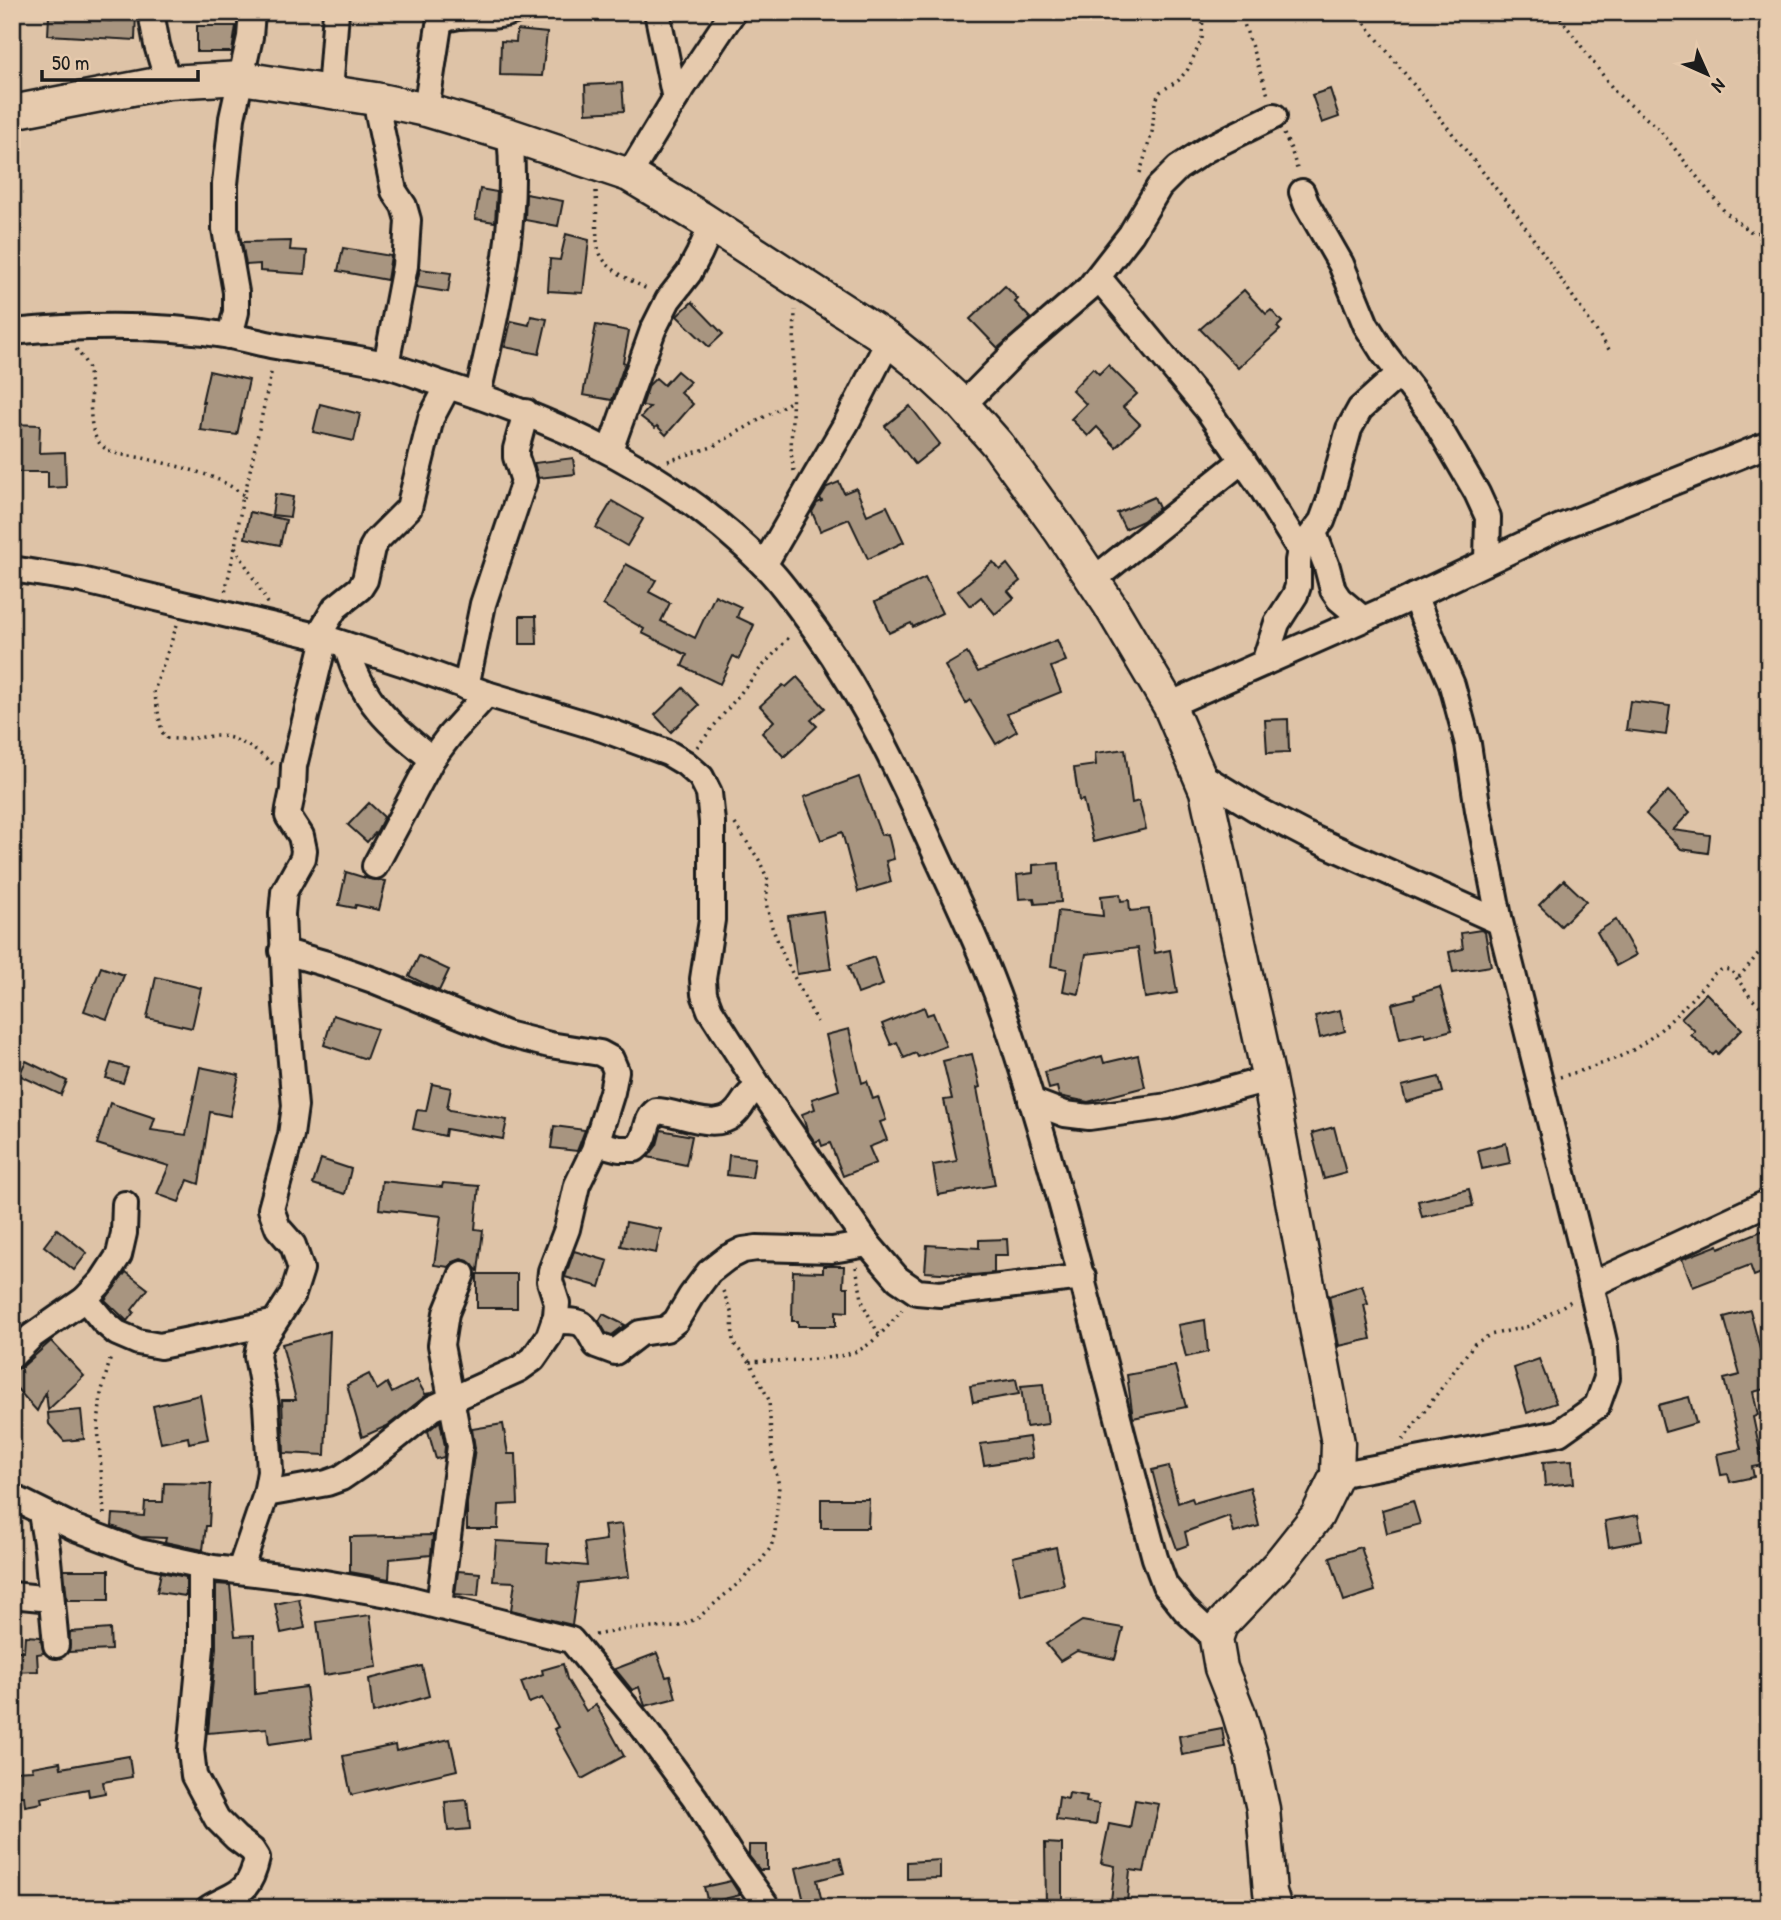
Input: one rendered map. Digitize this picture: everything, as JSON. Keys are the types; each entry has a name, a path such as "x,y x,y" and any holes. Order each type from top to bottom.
{"street":[{"path":"151,12 157,46 168,82"},
{"path":"230,336 236,312 236,292 225,229 225,184 232,118 242,78 252,12"},
{"path":"330,92 336,12"},
{"path":"426,110 440,17 493,18 512,12"},
{"path":"657,12 675,99"},
{"path":"629,175 733,12"},
{"path":"12,111 168,82 242,78 426,110 594,161 629,175 890,340 963,405 998,445 1061,532 1169,705 1206,791 1269,1079 1338,1443 1337,1475 1317,1516 1278,1565 1221,1625 1216,1639 1221,1668 1238,1711 1263,1809 1270,1892 1275,1908"},
{"path":"375,99 394,191 404,206 408,220 405,266 386,365"},
{"path":"963,405 1018,349 1077,300 1098,277 1131,234 1159,187 1178,168 1207,149 1274,116"},
{"path":"478,394 511,222 514,178 510,135"},
{"path":"1302,192 1341,264 1366,324 1431,414 1482,505 1488,517 1488,561"},
{"path":"610,450 653,330 668,300 689,273 712,225"},
{"path":"1098,277 1200,400 1327,567 1333,590 1339,599 1363,619"},
{"path":"12,332 55,328 147,328 230,336 386,365 526,412 610,450 685,498 739,541 764,565 834,656 883,742 915,808 1002,1007 1083,1277 1155,1558 1165,1585 1185,1610 1216,1639"},
{"path":"764,565 847,422 890,340"},
{"path":"1264,663 1276,623 1295,595 1298,586 1298,562 1307,541 1322,521 1329,502 1349,429 1360,409 1401,373"},
{"path":"240,1570 267,1494 270,1446 257,1356 259,1346 272,1323 293,1294 300,1269 293,1245 278,1228 271,1209 291,1135 295,1106 282,951 284,892 303,858 304,850 301,836 288,816 294,766 329,640 334,608 360,588 365,580 376,541 409,508 431,418 448,386"},
{"path":"375,866 432,760 450,736 476,691 483,604 524,481 516,449 526,412"},
{"path":"1169,705 1414,596 1558,528 1769,444"},
{"path":"1093,580 1243,460"},
{"path":"12,569 81,580 329,640 402,663 476,691 603,729 685,762 701,777 709,793 712,822 712,920 703,979 704,994 710,1010 861,1246 917,1292 940,1294 1083,1277"},
{"path":"1337,1475 1559,1433 1597,1406 1607,1378 1605,1346 1591,1284 1500,922 1468,744 1452,685 1414,596"},
{"path":"329,640 354,673 374,707 390,725 432,760"},
{"path":"1199,774 1255,809 1306,835 1500,922"},
{"path":"267,1494 341,1478 372,1458 425,1413 519,1369 533,1359 549,1336 554,1321 557,1303 550,1282 551,1271 568,1229 577,1185 596,1143 616,1071 611,1059 600,1053 506,1034 361,976 282,951"},
{"path":"1031,1101 1065,1114 1089,1117 1168,1106 1269,1079"},
{"path":"596,1143 619,1149 635,1149 644,1142 649,1118 656,1111 719,1121 730,1117 749,1093 760,1088"},
{"path":"1591,1284 1769,1202"},
{"path":"12,1356 32,1336 85,1299 102,1281 119,1255 124,1233 125,1204"},
{"path":"554,1321 581,1321 588,1327 596,1345 615,1352 640,1333 666,1329 676,1321 709,1272 743,1250 832,1250 861,1246"},
{"path":"439,1605 460,1459 453,1399 442,1357 442,1329 452,1294 462,1274"},
{"path":"85,1299 117,1333 138,1342 160,1346 272,1323"},
{"path":"12,1497 41,1513 139,1552 201,1565 394,1595 571,1640 645,1730 695,1798 768,1908"},
{"path":"41,1513 56,1645"},
{"path":"201,1565 201,1647 191,1749 194,1776 217,1819 252,1850 257,1858 250,1880 239,1892 233,1898 209,1908"},
{"path":"12,1595 51,1599"}],"path":[{"path":"1138,180 1153,132 1155,102 1160,92 1179,80 1192,62 1202,39 1203,12"},
{"path":"1356,12 1517,215 1610,351"},
{"path":"1556,12 1616,93 1660,129 1725,212 1750,231 1769,235"},
{"path":"594,161 597,247 601,257 611,270 668,300"},
{"path":"792,277 795,308 791,453 794,476 802,499"},
{"path":"55,328 85,360 89,373 92,420 96,437 107,449 174,466 232,485 243,495 243,503"},
{"path":"221,612 266,403 275,346"},
{"path":"642,468 712,447 792,401"},
{"path":"235,547 259,584 275,625"},
{"path":"182,603 154,691 162,732 167,738 178,740 229,737 262,755 293,782"},
{"path":"685,762 760,669 807,618"},
{"path":"709,793 732,820 759,860 768,880 766,903 772,927 817,1022"},
{"path":"1738,978 1769,941"},
{"path":"1541,1082 1601,1065 1632,1050 1660,1029 1714,974 1723,969 1731,971 1751,998 1769,1014"},
{"path":"861,1246 859,1291 878,1335"},
{"path":"571,1640 626,1629 677,1627 698,1618 742,1580 771,1547 779,1486 772,1454 769,1400 750,1362 733,1343 733,1314 709,1272"},
{"path":"1387,1465 1431,1399 1474,1343 1490,1335 1530,1326 1567,1304 1591,1284"},
{"path":"750,1362 845,1354 866,1347 917,1292"},
{"path":"110,1542 103,1506 98,1426 101,1394 117,1333"}],"building":[{"path":"111,12 136,12 135,40 48,35 49,16 111,21"},
{"path":"197,26 236,26 232,52 197,52"},
{"path":"517,30 547,33 542,76 500,75 501,41 516,42"},
{"path":"622,83 624,111 586,113 585,85"},
{"path":"1330,89 1339,117 1322,123 1312,95"},
{"path":"480,189 497,192 495,222 475,219"},
{"path":"526,194 563,201 558,226 525,220"},
{"path":"566,234 589,240 583,293 548,291 550,259 560,260"},
{"path":"291,241 290,250 307,251 305,274 260,271 260,264 246,265 242,242"},
{"path":"343,248 391,256 387,280 338,271"},
{"path":"420,269 451,273 448,292 416,287"},
{"path":"1005,286 1018,299 1015,302 1031,319 998,348 970,319"},
{"path":"1244,290 1266,314 1271,310 1282,322 1277,327 1280,330 1238,368 1200,329"},
{"path":"692,302 723,334 709,347 677,316"},
{"path":"531,316 547,319 539,354 505,347 511,321 529,325"},
{"path":"596,325 629,331 623,362 625,363 612,400 583,395"},
{"path":"1108,365 1137,394 1123,407 1140,424 1116,447 1097,427 1088,436 1071,419 1086,404 1072,390 1093,368 1099,374"},
{"path":"209,371 249,380 237,435 200,430 202,402"},
{"path":"677,371 690,382 680,392 693,404 666,435 641,417 650,407 642,406 649,385 656,378 664,385"},
{"path":"320,404 360,414 354,441 313,432"},
{"path":"910,406 940,444 915,464 885,426"},
{"path":"12,424 40,425 39,453 65,452 66,487 48,488 48,472 12,472"},
{"path":"573,458 575,474 538,478 534,463"},
{"path":"839,482 844,493 856,488 867,515 887,506 904,542 868,559 849,519 820,531 812,512 817,503 822,501 820,498 827,487"},
{"path":"275,494 293,497 290,517 272,515"},
{"path":"1154,497 1159,508 1143,521 1125,529 1117,513"},
{"path":"612,501 643,519 627,546 596,528"},
{"path":"250,512 286,520 280,545 245,538"},
{"path":"993,562 1000,570 1007,564 1020,581 1008,591 1014,598 995,614 981,597 970,606 958,591"},
{"path":"626,564 656,580 649,592 670,603 661,621 695,638 715,595 741,607 737,617 754,625 739,659 733,656 720,684 682,666 687,655 642,633 644,629 603,605"},
{"path":"925,578 942,613 913,627 911,623 889,633 875,602"},
{"path":"520,616 536,616 537,644 520,644"},
{"path":"1057,640 1066,661 1051,667 1061,692 1007,714 1017,731 996,744 970,700 966,703 945,666 967,653 978,672"},
{"path":"797,677 825,708 811,720 817,726 784,757 762,733 774,721 760,706 783,685 786,687"},
{"path":"683,688 699,705 671,732 655,715"},
{"path":"1630,701 1670,706 1666,735 1626,730"},
{"path":"1288,719 1289,752 1267,753 1265,720"},
{"path":"1125,749 1132,803 1139,801 1146,829 1093,842 1083,800 1079,801 1074,768 1096,765 1095,753"},
{"path":"859,777 881,835 888,834 894,859 886,861 891,882 858,892 842,832 821,840 804,797"},
{"path":"1668,791 1690,812 1673,830 1710,835 1708,853 1681,849 1646,814"},
{"path":"369,803 384,817 367,842 348,825"},
{"path":"1059,863 1061,902 1035,904 1034,898 1019,899 1017,875 1033,873 1033,865"},
{"path":"346,872 386,881 379,910 356,905 355,908 339,905"},
{"path":"1564,880 1586,901 1561,926 1539,905"},
{"path":"1120,894 1121,901 1129,900 1130,911 1149,909 1155,953 1170,950 1177,993 1145,998 1138,948 1086,954 1079,994 1063,991 1067,969 1051,966 1058,911 1103,916 1101,896"},
{"path":"823,911 831,969 797,974 788,916"},
{"path":"1616,920 1636,955 1616,966 1597,932"},
{"path":"1481,930 1485,932 1491,966 1453,972 1449,952 1463,949 1461,933"},
{"path":"419,956 449,970 439,991 409,976"},
{"path":"874,957 883,985 858,994 848,966"},
{"path":"101,967 124,975 107,1019 84,1011"},
{"path":"156,977 201,988 192,1028 147,1018"},
{"path":"1440,987 1452,1030 1426,1037 1424,1033 1400,1039 1392,1004"},
{"path":"1706,993 1742,1029 1718,1054 1716,1052 1713,1055 1691,1035 1695,1031 1681,1018"},
{"path":"924,1007 927,1015 933,1013 946,1046 918,1057 916,1053 904,1058 897,1042 891,1045 882,1024"},
{"path":"1340,1010 1345,1031 1320,1038 1315,1016"},
{"path":"333,1015 377,1029 366,1059 324,1045"},
{"path":"849,1029 862,1083 867,1081 873,1099 878,1097 886,1120 880,1122 887,1140 869,1147 876,1163 843,1176 830,1143 822,1146 820,1140 815,1142 807,1130 802,1114 815,1109 812,1099 839,1090 826,1035"},
{"path":"972,1054 980,1087 977,1088 995,1185 938,1195 933,1165 957,1161 944,1100 952,1099 943,1061"},
{"path":"1138,1055 1145,1087 1088,1102 1059,1096 1057,1087 1049,1089 1045,1072 1102,1056 1104,1063"},
{"path":"26,1061 67,1081 61,1095 19,1075"},
{"path":"111,1063 128,1068 123,1083 106,1078"},
{"path":"200,1067 239,1075 230,1116 210,1112 199,1184 188,1180 179,1202 157,1194 169,1166 97,1144 110,1103 155,1118 151,1130 186,1135"},
{"path":"1439,1077 1443,1092 1406,1102 1402,1086"},
{"path":"432,1084 451,1088 447,1108 450,1110 507,1120 503,1139 446,1129 445,1136 413,1129 417,1110 426,1111"},
{"path":"554,1126 585,1130 577,1151 551,1148"},
{"path":"1334,1127 1346,1173 1324,1179 1312,1133"},
{"path":"661,1130 692,1136 686,1165 648,1157 657,1145"},
{"path":"1506,1143 1510,1163 1482,1169 1478,1150"},
{"path":"729,1155 755,1158 752,1178 727,1175"},
{"path":"321,1159 351,1169 345,1194 313,1184"},
{"path":"382,1181 442,1187 443,1183 479,1186 475,1229 483,1230 478,1271 468,1261 461,1259 449,1267 434,1265 441,1216 379,1209"},
{"path":"1469,1189 1473,1206 1422,1217 1418,1201"},
{"path":"626,1222 661,1229 656,1253 621,1246"},
{"path":"1769,1228 1769,1270 1754,1276 1750,1265 1693,1287 1682,1259"},
{"path":"57,1229 87,1253 74,1270 44,1246"},
{"path":"1007,1239 1008,1255 994,1255 994,1273 973,1275 925,1272 927,1245 979,1248 979,1240"},
{"path":"574,1251 608,1261 600,1287 565,1277"},
{"path":"823,1266 844,1266 843,1287 848,1287 848,1312 836,1311 836,1326 798,1326 798,1321 792,1321 793,1271 823,1272"},
{"path":"126,1272 148,1289 127,1321 105,1300"},
{"path":"477,1274 517,1274 517,1308 477,1308"},
{"path":"1362,1285 1368,1304 1364,1305 1371,1339 1339,1346 1329,1296"},
{"path":"1750,1310 1763,1361 1769,1360 1769,1388 1753,1392 1758,1415 1753,1417 1763,1465 1752,1467 1754,1477 1730,1482 1728,1474 1721,1475 1717,1454 1741,1449 1724,1379 1740,1375 1724,1317"},
{"path":"603,1314 625,1325 612,1335 606,1333 599,1321"},
{"path":"1205,1320 1208,1352 1186,1357 1178,1325"},
{"path":"330,1331 325,1455 284,1453 282,1400 296,1400 282,1344"},
{"path":"51,1341 84,1376 48,1410 46,1392 37,1411 12,1383 12,1370 22,1367"},
{"path":"1539,1359 1556,1403 1527,1413 1514,1368"},
{"path":"1175,1366 1186,1407 1133,1418 1127,1375"},
{"path":"369,1374 377,1390 387,1383 392,1393 417,1380 425,1394 431,1393 387,1426 362,1437 347,1385"},
{"path":"1016,1379 1019,1394 973,1402 970,1386"},
{"path":"1043,1384 1048,1424 1026,1427 1021,1386"},
{"path":"200,1395 208,1439 189,1443 188,1437 161,1443 153,1406"},
{"path":"1689,1397 1696,1423 1665,1432 1658,1405"},
{"path":"81,1410 84,1439 64,1441 49,1424 48,1413"},
{"path":"440,1421 445,1446 444,1457 436,1459 428,1431"},
{"path":"503,1424 508,1454 516,1454 518,1504 499,1505 498,1529 467,1529 467,1503 475,1448 472,1429"},
{"path":"1029,1437 1032,1458 984,1465 980,1444"},
{"path":"1572,1460 1574,1483 1545,1486 1543,1462"},
{"path":"1169,1466 1178,1503 1192,1498 1194,1503 1250,1487 1259,1526 1234,1533 1229,1516 1185,1532 1188,1545 1177,1549 1152,1470"},
{"path":"164,1483 211,1484 209,1526 206,1526 203,1550 165,1542 166,1538 140,1537 112,1526 113,1514 144,1516 145,1502 163,1502"},
{"path":"821,1499 869,1499 868,1528 821,1528"},
{"path":"1413,1501 1420,1524 1387,1533 1382,1510"},
{"path":"1638,1515 1642,1541 1609,1547 1605,1521"},
{"path":"622,1524 629,1577 578,1583 572,1625 511,1610 515,1582 493,1581 496,1541 548,1544 547,1562 587,1566 584,1543 606,1540 604,1526"},
{"path":"433,1535 431,1555 390,1559 389,1579 350,1572 350,1537"},
{"path":"1056,1547 1064,1585 1021,1595 1013,1557"},
{"path":"1361,1547 1375,1591 1344,1601 1330,1557"},
{"path":"64,1570 109,1570 109,1600 67,1600"},
{"path":"458,1571 480,1573 478,1596 455,1594"},
{"path":"161,1572 186,1577 186,1596 157,1592"},
{"path":"216,1584 230,1585 235,1636 254,1635 255,1694 306,1687 312,1738 269,1744 267,1728 208,1733 216,1648"},
{"path":"299,1599 305,1628 281,1633 275,1604"},
{"path":"370,1615 377,1667 324,1675 317,1622"},
{"path":"1082,1621 1123,1628 1115,1659 1077,1651 1060,1661 1046,1644"},
{"path":"110,1629 111,1650 69,1652 70,1632"},
{"path":"25,1636 40,1637 44,1653 37,1654 38,1671 12,1672 12,1651 24,1651"},
{"path":"657,1653 666,1677 670,1676 676,1698 645,1706 639,1687 632,1690 615,1669"},
{"path":"563,1664 567,1679 586,1711 596,1705 624,1756 582,1779 554,1729 558,1727 542,1698 529,1703 521,1682 543,1674 542,1670"},
{"path":"422,1666 429,1696 373,1713 369,1679"},
{"path":"1222,1728 1225,1747 1182,1755 1179,1736"},
{"path":"450,1739 457,1770 351,1795 343,1756 395,1745 396,1751"},
{"path":"129,1756 132,1777 103,1782 105,1793 89,1796 88,1789 41,1798 42,1803 25,1806 24,1796 12,1796 12,1771 33,1770 32,1767 60,1762 61,1768"},
{"path":"1069,1793 1087,1796 1086,1802 1099,1804 1096,1825 1056,1820 1059,1797 1068,1799"},
{"path":"467,1800 470,1829 448,1831 445,1802"},
{"path":"1135,1800 1159,1804 1144,1872 1130,1870 1127,1903 1111,1901 1115,1866 1101,1863 1109,1824 1130,1828"},
{"path":"1045,1843 1062,1844 1062,1906 1046,1906"},
{"path":"749,1845 767,1845 767,1870 760,1870 749,1856"},
{"path":"840,1857 844,1873 817,1880 822,1902 805,1906 796,1868"},
{"path":"940,1860 940,1878 907,1879 907,1862"},
{"path":"731,1881 740,1895 708,1903 704,1887"}]}
